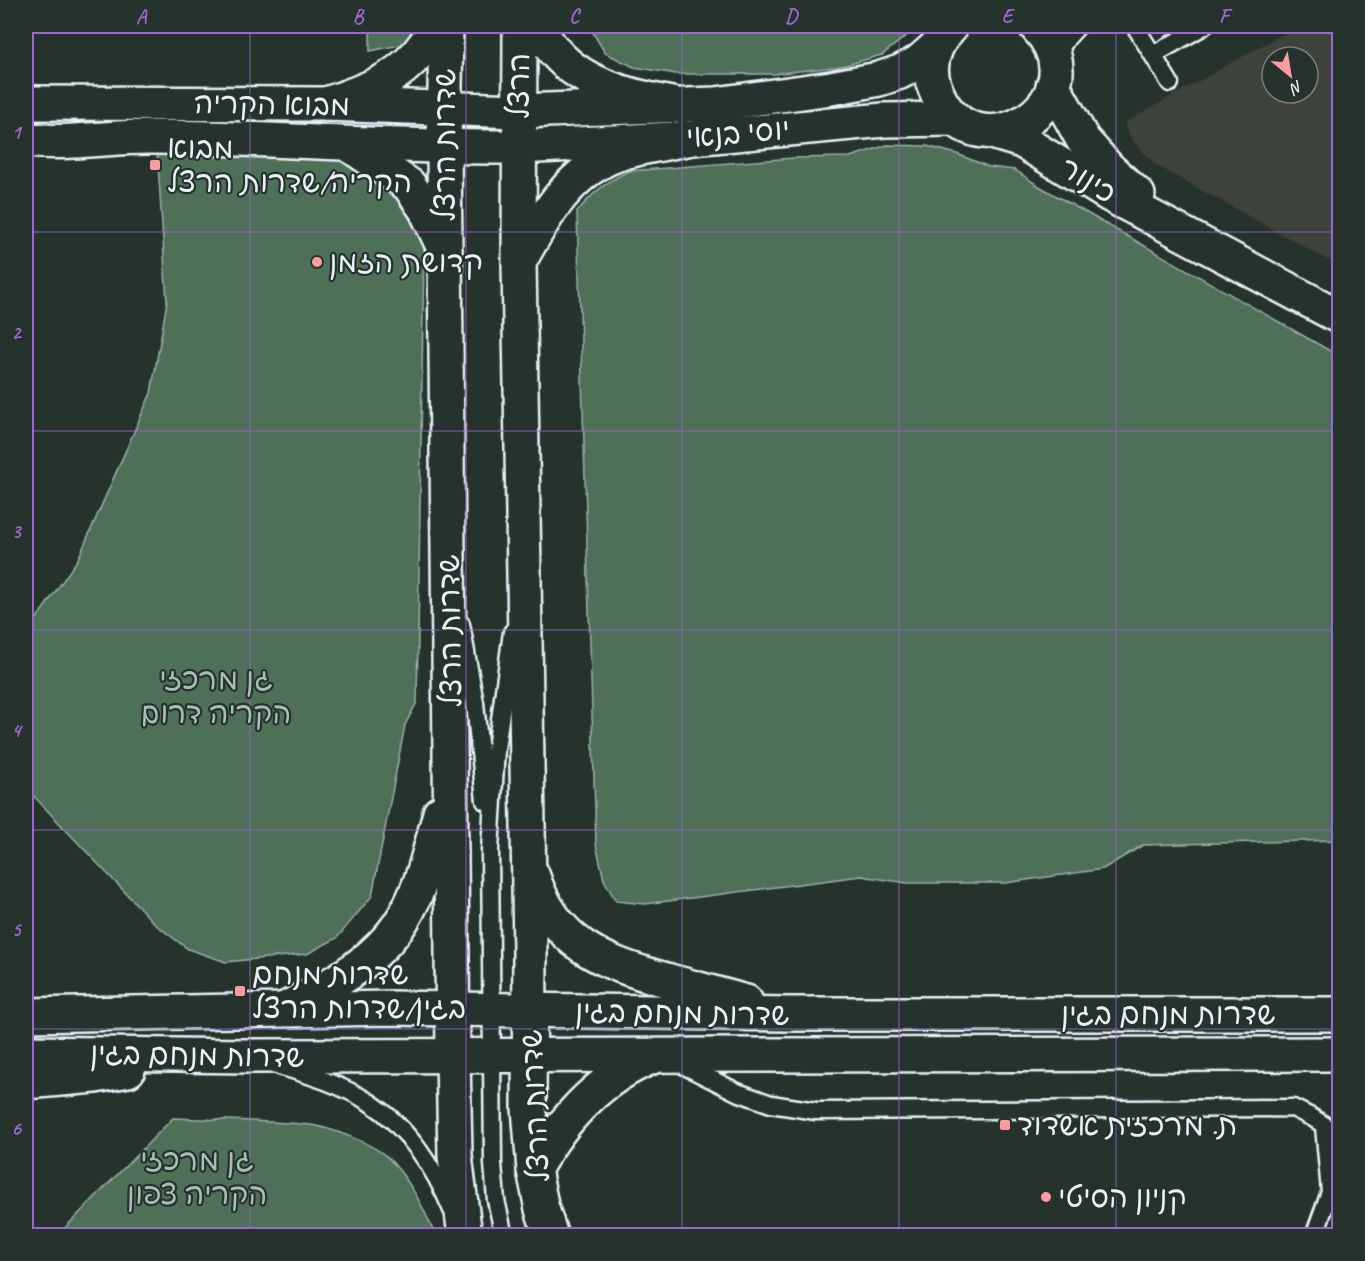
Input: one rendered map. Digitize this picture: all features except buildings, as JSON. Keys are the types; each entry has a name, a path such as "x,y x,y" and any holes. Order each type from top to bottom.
{"main road":[{"path":"326,104 360,93 390,78 412,63 436,26"},
{"name":"שדרות הרצל","path":"446,26 444,148 453,1056 455,1156 464,1236"},
{"name":"הרצל","path":"519,147 520,26"},
{"path":"536,26 555,53 589,78 645,100 682,106"},
{"name":"כינור","path":"1036,26 1052,49 1054,73 1083,140 1108,168 1183,233"},
{"path":"944,33 932,63 932,82 939,99 956,119"},
{"name":"יוסי בנאי","path":"519,111 682,106 772,97 879,79 919,62 944,33"},
{"path":"992,132 1007,130 1023,124 1036,114 1047,101 1054,73"},
{"name":"מבוא הקריה","path":"34,99 326,104 519,111"},
{"name":"יוסי בנאי","path":"519,147 692,138 884,120 956,119"},
{"name":"כינור","path":"956,119 977,129 1022,141 1110,195 1340,317"},
{"name":"מבוא הקריה","path":"32,145 151,137 444,148 519,147"},
{"path":"519,262 548,211 590,168 616,155 692,138"},
{"path":"348,144 409,184 426,210 445,249"},
{"name":"שדרות הרצל","path":"519,147 530,1010 529,1108 534,1170 542,1209 551,1236"},
{"path":"281,1011 345,976 372,955 402,919 418,889 451,771"},
{"path":"528,860 537,889 547,907 562,928 594,955 634,971 788,1014"},
{"path":"26,998 109,1014"},
{"name":"שדרות מנחם בגין","path":"26,1015 453,1009 788,1014 1340,1014"},
{"name":"שדרות מנחם בגין","path":"26,1053 206,1056 1340,1053"},
{"path":"534,1170 567,1119 592,1094 623,1072 660,1054"},
{"path":"26,1082 95,1076 206,1056"}],"lane":[{"path":"1054,73 1068,38 1078,26"},
{"path":"1135,26 1170,83"},
{"path":"1153,55 1203,26"},
{"path":"449,552 475,703 490,850"},
{"path":"504,1236 496,1200 493,1164 490,850 496,749 524,557"},
{"path":"660,1054 737,1092 771,1104 816,1111 1293,1108 1340,1135"},
{"path":"247,1056 309,1075 346,1090 368,1101 387,1115 417,1148 433,1172 464,1236"},
{"path":"1314,1236 1335,1192 1324,1126"}],"shaded area":[{"path":"1297,26 1339,26 1339,266 1156,165 1132,140 1124,123 1260,47 1260,105 1320,105 1320,45 1263,45"}],"green space":[{"path":"370,26 420,26 420,41 370,51"},
{"path":"589,26 913,26 910,33 882,55 842,66 773,74 676,74 634,67 605,53"},
{"path":"887,145 927,146 957,154 989,167 1015,170 1039,186 1339,356 1339,840 1143,845 1103,869 1005,883 907,883 861,876 645,904 616,901 604,880 596,844 577,212 600,188 629,171 794,158 850,157"},
{"name":"גן מרכזי הקריה דרום","path":"157,149 342,160 374,175 402,204 424,247 417,702 405,725 372,896 337,938 307,954 226,962 188,949 156,925 26,788 26,634 78,559 151,393 167,302"},
{"name":"גן מרכזי הקריה צפון","path":"173,1118 311,1125 362,1142 380,1152 395,1165 421,1204 435,1235 58,1235"}],"place":[{"name":"מבוא הקריה/שדרות הרצל","path":"155,165"},
{"name":"קדושת הזמן","path":"317,262"},
{"name":"שדרות מנחם בגין/שדרות הרצל","path":"240,991"},
{"name":"ת. מרכזית אשדוד","path":"1005,1125"},
{"name":"קניון הסיטי","path":"1046,1197"}]}
